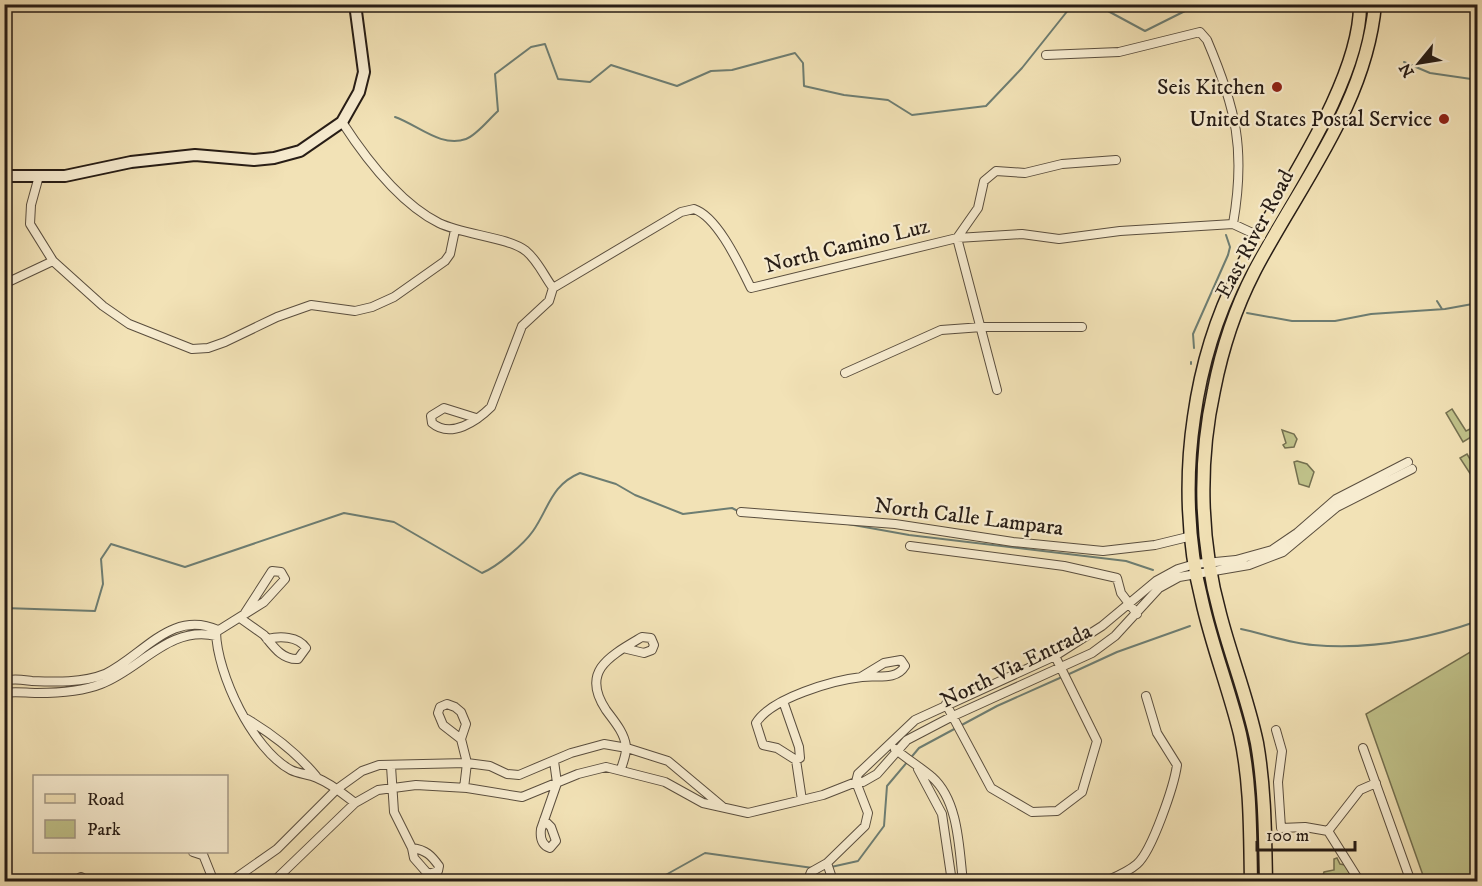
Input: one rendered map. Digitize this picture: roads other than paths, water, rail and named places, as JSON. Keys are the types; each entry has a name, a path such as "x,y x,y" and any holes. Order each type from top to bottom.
{"main road":[{"path":"4,176 65,176 131,162 195,155 254,160 274,158 300,151 342,122 354,104 364,72 355,4"},
{"name":"East River Road","path":"1251,882 1246,768 1196,569 1192,536 1190,458 1194,416 1204,365 1230,290 1319,128 1345,75 1358,26 1360,4"},
{"name":"East River Road","path":"1266,882 1264,795 1256,741 1219,613 1210,567 1202,471 1213,392 1239,304 1270,243 1350,100 1366,54 1374,4"}],"street":[{"path":"1046,55 1119,52 1200,32 1207,40 1231,102 1239,139 1239,191 1233,224"},
{"path":"342,122 361,152 401,195 426,215 455,230 520,248 534,259 553,288 549,301 522,326 491,406 476,418 466,425 443,429 432,423 431,416 444,408 476,418"},
{"path":"997,390 957,238 978,208 984,181 989,174 1004,171 1024,173 1062,164 1116,160"},
{"path":"39,176 31,205 30,224 53,261 98,302 129,324 200,349 225,342 277,317 311,305 355,311 394,297 445,261 450,254 455,230"},
{"name":"North Camino Luz","path":"553,288 689,210 701,211 707,216 751,288 957,238 1007,233 1059,239 1120,231 1233,224 1270,243"},
{"path":"4,285 53,261"},
{"path":"845,374 941,330 982,327 1082,327"},
{"name":"North Via Entrada","path":"894,748 915,720 945,704 1054,656 1102,626 1156,581 1178,569 1210,567 1272,550 1297,533 1336,499 1410,465"},
{"name":"North Calle Lampara","path":"741,512 895,524 1013,542 1103,551 1155,545 1192,536"},
{"name":"North Calle Lampara","path":"910,546 1099,573 1117,578 1121,593 1137,614"},
{"name":"North Via Entrada","path":"856,782 858,774 907,740 951,717 1092,653 1137,614 1159,588 1196,569"},
{"path":"4,693 38,693 93,687 132,669 174,639 202,633 217,633 264,602 285,579 280,572 272,571 242,615"},
{"path":"242,615 276,650 293,660 301,657 306,648 297,640 283,637 267,639"},
{"path":"4,681 74,681 97,677 117,667 169,630 202,624 217,633 223,670 234,698 262,744 291,770 316,777 337,789 355,804"},
{"path":"621,769 627,748 618,725 598,696 595,675 600,667 627,649"},
{"path":"945,704 991,789 1032,812 1057,811 1082,792 1097,741 1054,656"},
{"path":"802,800 796,760 777,748 763,745 756,723 767,710 783,701 861,677 893,660 901,660 905,666 902,672 888,677 861,677"},
{"path":"1104,882 1137,864 1144,854 1174,784 1177,765 1157,733 1146,696"},
{"path":"783,701 799,747 800,758 796,760"},
{"path":"461,739 443,725 438,713 440,707 447,704 461,712 465,724 461,739 467,763 464,788"},
{"path":"246,718 272,733 299,756 316,777"},
{"path":"1276,730 1281,751 1278,782 1281,828 1305,827 1328,831 1360,882"},
{"path":"230,882 277,849 337,789 362,771 379,765 467,763 490,766 507,774 519,775 571,753 604,744 627,748 669,761 727,809"},
{"path":"894,748 933,777 944,793 952,815 963,882"},
{"path":"1363,748 1411,882"},
{"path":"544,820 557,783 554,761"},
{"path":"391,766 394,812 412,848"},
{"path":"273,882 355,804 378,790 416,784 464,788 522,797 578,774 606,767 665,782 703,803 748,813 802,800 856,782 868,813 865,826 827,863 811,872 809,878 812,882"},
{"path":"918,768 942,818 952,882"},
{"path":"1328,831 1360,790 1376,783"},
{"path":"942,818 952,815"},
{"path":"202,853 214,882"},
{"path":"825,882 831,875 827,863"},
{"path":"73,882 81,877 89,882"}],"waterway":[{"path":"40,4 55,11 83,4"},
{"path":"395,117 439,138 457,141 466,139 498,111 495,74 531,47 545,44 558,79 590,82 611,65 677,86 711,71 732,70 795,53 803,63 804,86 844,95 888,100 912,115 986,106 1022,68 1069,9 1087,4"},
{"path":"1095,4 1145,31 1199,4"},
{"path":"1404,62 1430,73 1478,80"},
{"path":"1194,348 1193,334 1228,255 1230,247 1226,235"},
{"path":"1437,301 1442,309"},
{"path":"1247,313 1292,321 1335,321 1371,314 1445,309 1478,303"},
{"path":"4,608 95,611 103,584 101,559 111,544 185,567 344,513 394,522 482,573 502,561 523,542 533,531 557,491 570,478 580,473 616,484 635,495 683,514 732,508 738,511"},
{"path":"848,524 909,535 1126,561 1153,570"},
{"path":"1241,629 1304,644 1355,646 1417,638 1478,621"},
{"path":"1067,675 1117,652 1190,626"},
{"path":"831,867 858,861 884,826 887,786 919,748 997,706 1062,677"},
{"path":"653,882 705,853 813,868"}],"place":[{"name":"Seis Kitchen","path":"1277,87"},
{"name":"United States Postal Service","path":"1444,119"}]}
